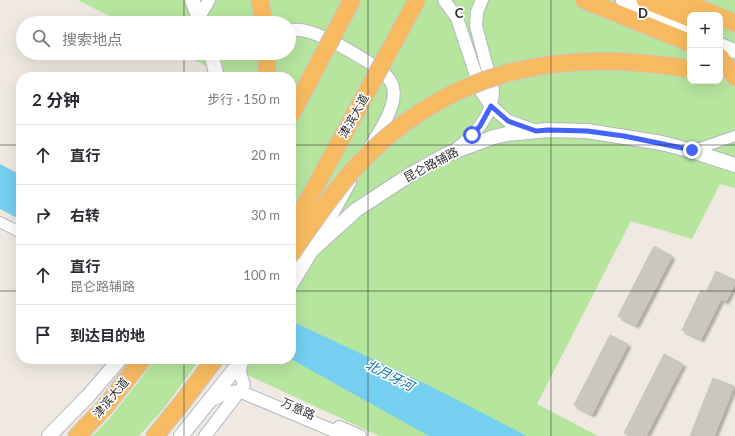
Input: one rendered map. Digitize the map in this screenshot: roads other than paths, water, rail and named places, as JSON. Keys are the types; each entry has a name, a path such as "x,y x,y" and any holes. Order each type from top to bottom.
{"highway":[{"path":"260,0 263,16"},
{"path":"296,106 352,0"},
{"name":"津滨大道","path":"296,222 417,0"},
{"path":"584,0 687,42"},
{"path":"645,0 687,17"},
{"path":"678,0 708,12"},
{"path":"686,0 692,12"},
{"path":"723,18 735,22"},
{"path":"723,30 735,35"},
{"path":"723,57 735,61"},
{"path":"266,72 267,60"},
{"path":"723,60 735,78"},
{"path":"296,247 355,168 403,124 430,105 450,94 500,75 521,69 567,62 617,61 666,65 687,68"},
{"path":"723,76 735,78"},
{"name":"津滨大道","path":"78,436 104,408 140,364"},
{"path":"155,436 211,364"}],"main road":[{"path":"192,0 198,16"},
{"path":"605,0 687,33"},
{"path":"623,0 687,25"},
{"path":"723,39 735,44"},
{"path":"723,46 735,51"},
{"path":"213,60 216,72"},
{"name":"昆仑路辅路","path":"296,276 312,251 356,210 408,176 450,153 494,137 548,130 587,131 640,139 692,150 735,165"},
{"path":"49,436 89,395 116,364"},
{"path":"181,436 240,364"}],"street":[{"path":"202,16 210,0"},
{"path":"444,0 458,18 482,93 491,106 508,121 536,131"},
{"path":"450,153 463,144 480,126 491,106 493,90 476,26 477,12 482,0"},
{"path":"296,30 320,35 369,63 385,74 391,82 394,93 392,105 382,127 312,251"},
{"path":"268,72 272,60"},
{"path":"692,150 735,136"},
{"path":"0,222 16,230"},
{"path":"205,436 241,388 240,373 242,364"},
{"path":"209,402 227,392 241,388"},
{"name":"万意路","path":"241,388 346,436"},
{"name":"万意路","path":"241,388 360,436"}],"water":[{"path":"0,164 16,172 16,217 0,209"},
{"name":"北月牙河","path":"296,323 428,385 527,436 429,436 296,362"}]}
